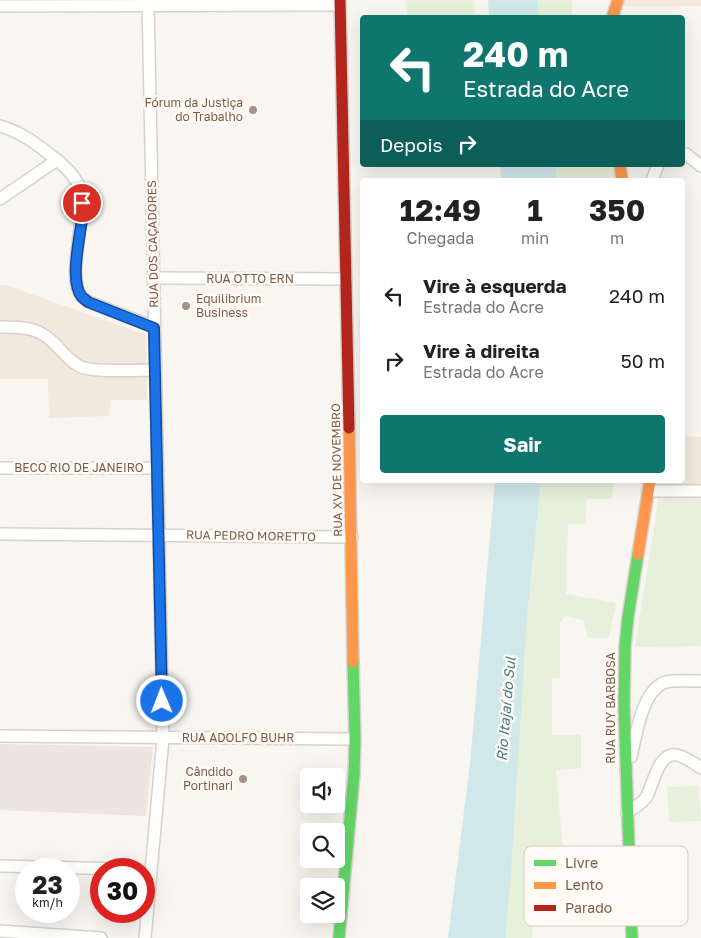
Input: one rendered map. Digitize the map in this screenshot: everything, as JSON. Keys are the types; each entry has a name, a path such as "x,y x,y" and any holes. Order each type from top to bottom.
{"main road":[{"path":"613,15 618,0"},
{"name":"RUA XV DE NOVEMBRO","path":"339,938 356,739 340,3"},
{"name":"RUA RUY BARBOSA","path":"628,846 624,704 625,647 649,486"}],"street":[{"path":"0,6 148,3 340,3"},
{"name":"RUA DOS CAÇADORES","path":"148,3 163,738 149,858"},
{"path":"0,126 23,134 57,160 75,178 80,189 82,203 76,266 77,283 82,298 154,328"},
{"path":"685,154 701,166"},
{"path":"0,199 57,160"},
{"name":"RUA OTTO ERN","path":"153,278 346,279"},
{"path":"0,327 39,332 48,337 69,359 80,367 103,370 155,370"},
{"name":"BECO RIO DE JANEIRO","path":"0,468 157,468"},
{"path":"649,486 701,491"},
{"name":"RUA PEDRO MORETTO","path":"0,534 352,537"},
{"path":"626,781 642,713 654,690 665,682 701,681"},
{"name":"RUA ADOLFO BUHR","path":"0,736 356,739"},
{"path":"627,814 646,797 664,759 676,754 701,768"},
{"path":"0,866 90,868"},
{"name":"RUA DOS CAÇADORES","path":"145,938 146,923"},
{"path":"0,931 101,938"}],"shaded area":[{"path":"620,0 701,0 701,6 618,6"},
{"path":"0,285 6,285 146,335 147,400 111,400 109,416 49,418 48,379 0,379"},
{"path":"685,436 701,437 701,501 658,501 659,483 685,483"},
{"path":"0,744 153,747 146,816 0,810"}],"green space":[{"path":"405,0 474,0 475,15 408,15"},
{"path":"537,0 572,0 572,15 539,15"},
{"path":"555,167 613,167 615,178 557,178"},
{"path":"541,483 614,483 612,499 587,499 585,524 568,524 566,594 616,603 609,638 588,638 584,620 565,616 560,623 560,678 552,678 552,735 581,735 581,768 556,770 563,846 524,846 524,926 534,926 532,938 501,938 527,617"},
{"path":"658,501 701,501 701,646 635,647"},
{"path":"699,786 701,821 669,822 667,787"}],"water":[{"path":"488,0 537,0 539,15 489,15"},
{"path":"500,167 555,167 557,178 501,178"},
{"name":"Rio Itajaí do Sul","path":"495,483 541,483 527,617 505,938 448,938 470,764"}],"traffic: fast":[{"path":"629,846 624,704 625,647 638,554"},
{"path":"339,938 354,775 353,662"},
{"path":"632,926 632,938"}],"traffic: slow":[{"path":"613,15 618,0"},
{"path":"620,167 622,178"},
{"path":"349,428 353,662"},
{"path":"638,554 650,483"}],"traffic: jam":[{"path":"340,0 349,428"}],"place":[{"name":"Fórum da Justiça do Trabalho","path":"253,110"},
{"name":"Equilibrium Business","path":"186,306"},
{"name":"Cândido Portinari","path":"243,779"}],"route":[{"path":"82,203 76,266 77,283 82,298 154,328 162,701"}]}
